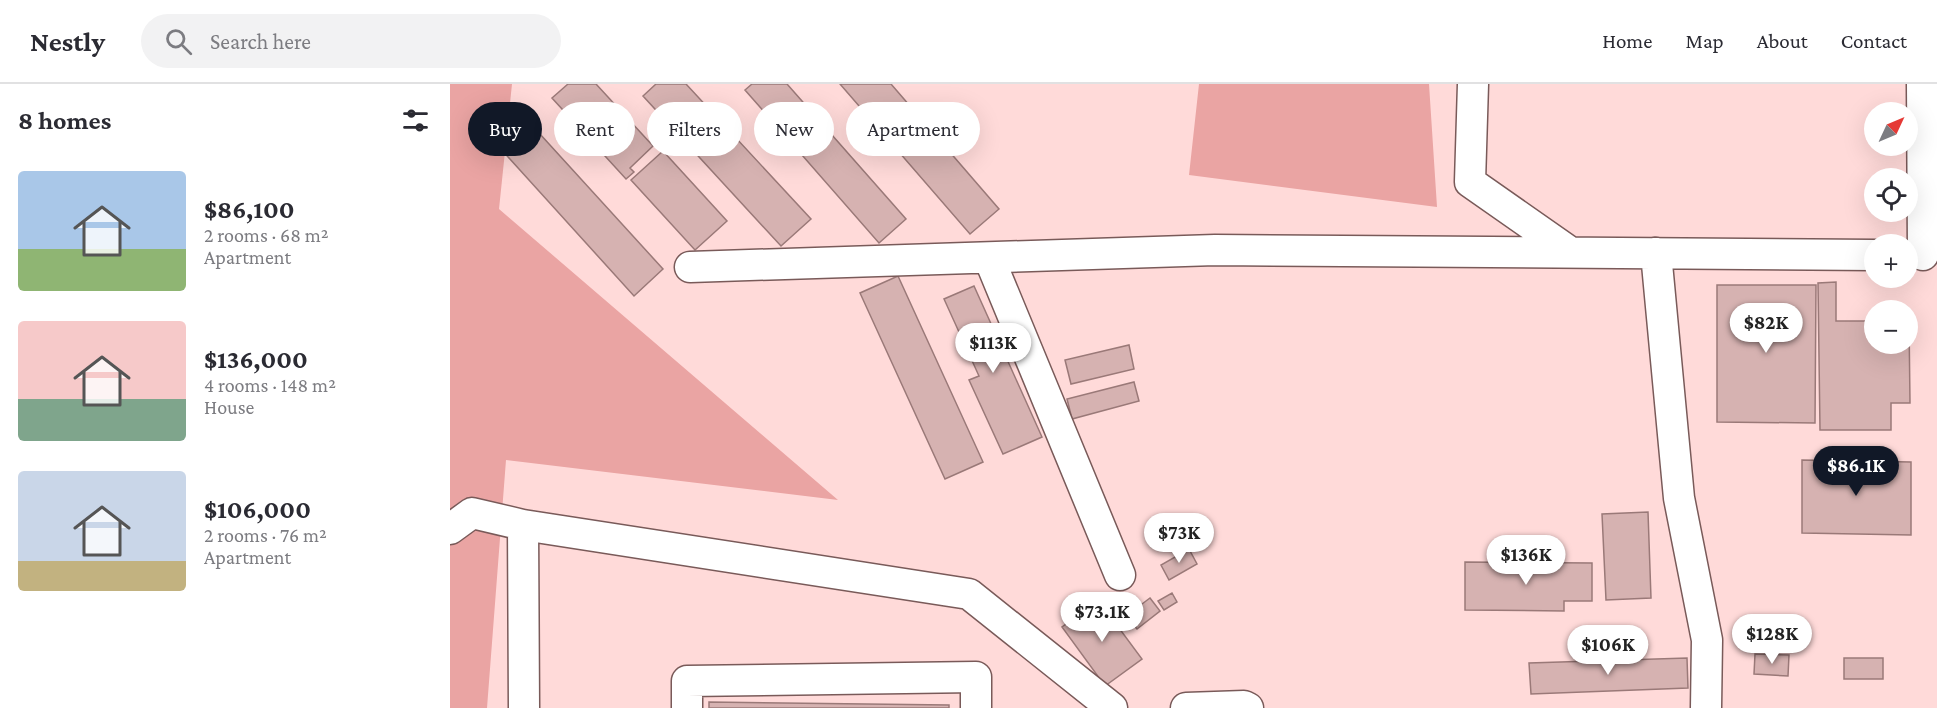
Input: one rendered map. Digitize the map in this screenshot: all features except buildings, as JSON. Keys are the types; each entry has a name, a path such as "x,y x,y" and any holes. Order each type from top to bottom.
{"street":[{"path":"1473,84 1470,182 1570,252"},
{"path":"1922,84 1923,255"},
{"path":"690,267 1215,250 1864,255"},
{"path":"1656,253 1679,498 1707,640 1706,708"},
{"path":"988,258 1120,575"},
{"path":"450,529 472,513 523,525 969,594 1112,708"},
{"path":"523,525 524,708"},
{"path":"687,708 687,681 976,677 976,708"},
{"path":"1186,708 1244,706 1248,708"}],"shaded area":[{"path":"450,84 512,84 510,102 468,102 468,156 505,156 499,209 838,500 506,460 487,708 450,708"},
{"path":"1199,84 1429,84 1437,207 1189,175"}]}
